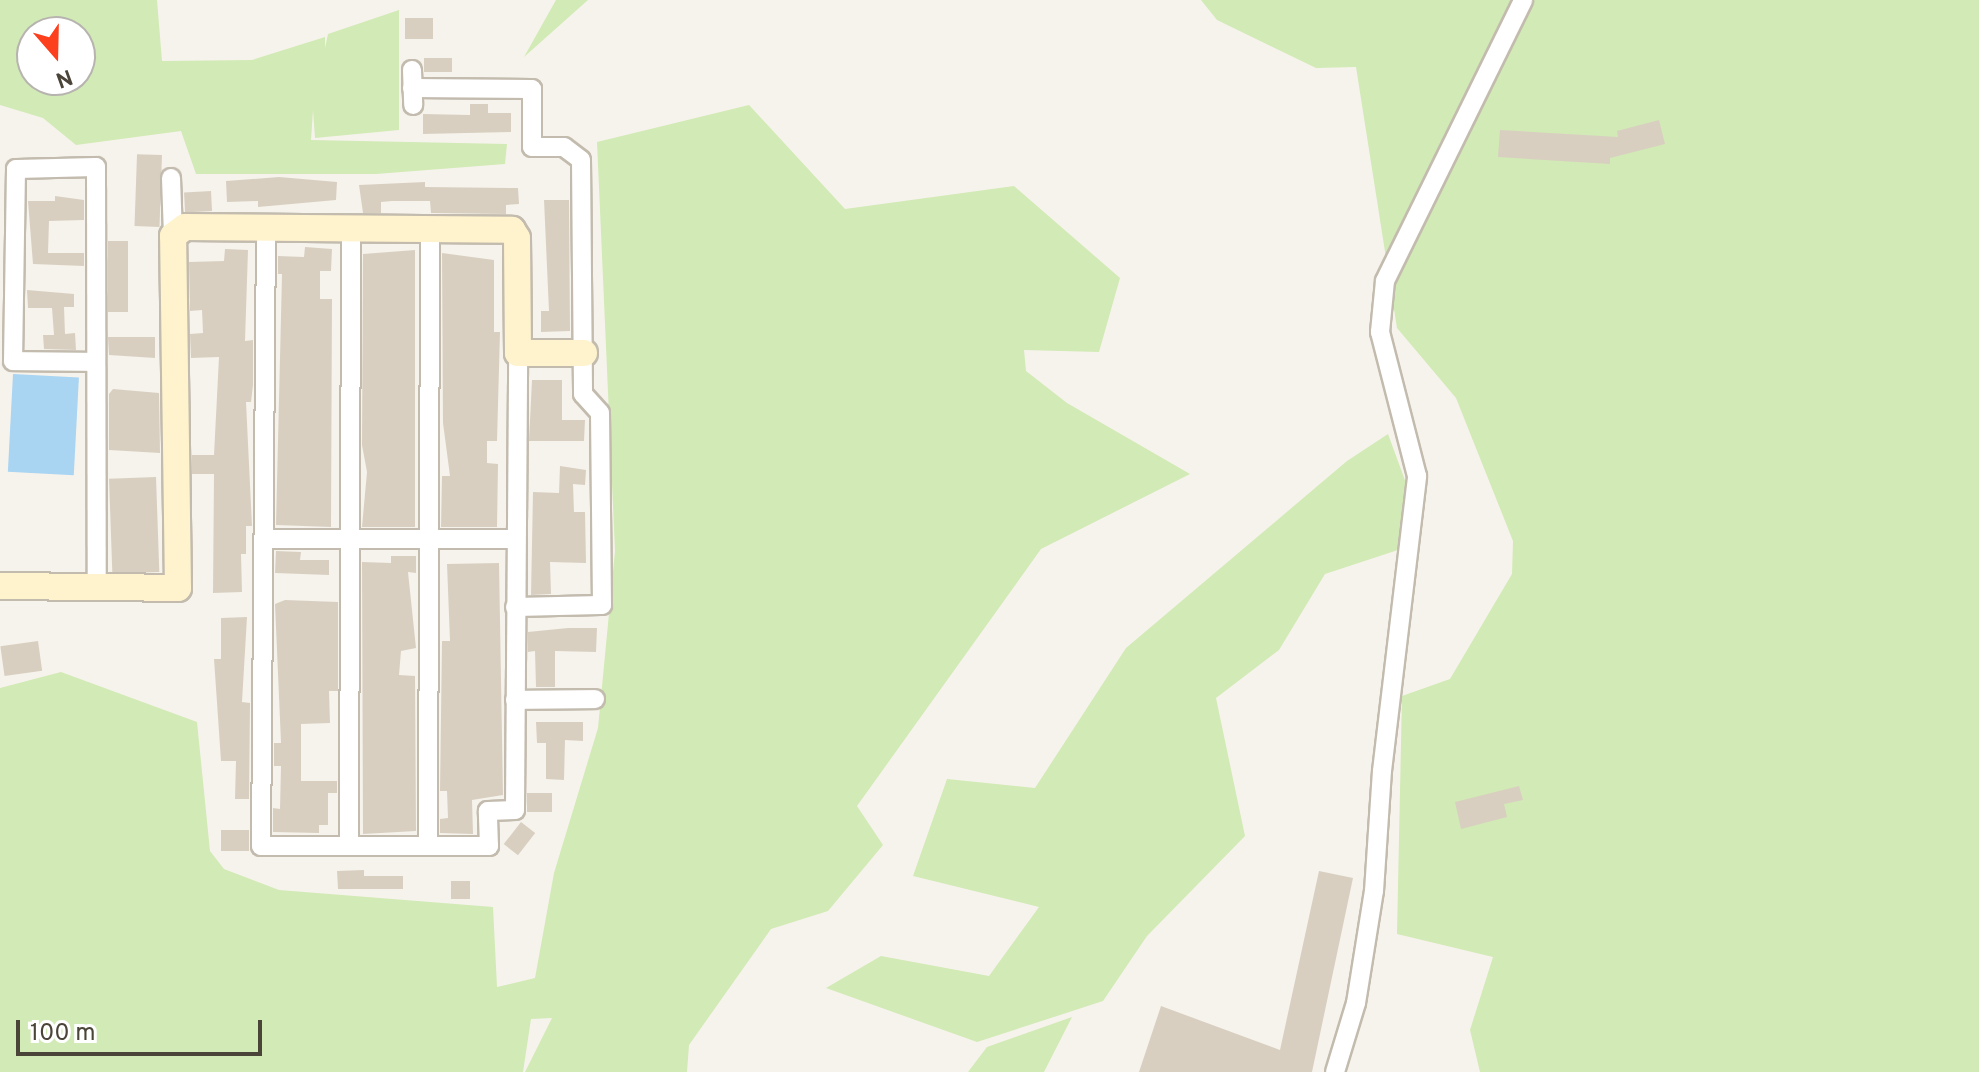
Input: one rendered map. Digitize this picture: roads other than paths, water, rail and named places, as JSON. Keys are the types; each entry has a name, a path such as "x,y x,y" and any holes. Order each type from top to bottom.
{"street":[{"path":"1335,1072 1356,1003 1374,891 1382,771 1417,476 1380,332 1385,281 1523,0"},
{"path":"412,88 532,89 532,147 564,147 581,160 583,394 600,413 602,605 515,607"},
{"path":"96,362 13,361 16,169 96,167 97,588"},
{"path":"0,586 178,588 171,178"},
{"path":"173,236 185,227 266,226 512,230 517,238 515,810 488,811 489,846 261,846 266,226"},
{"path":"349,846 351,227"},
{"path":"428,846 430,227"},
{"path":"518,353 584,353"},
{"path":"263,539 515,539"},
{"path":"515,700 595,699"}],"water":[{"path":"13,374 79,377 74,475 8,472"}]}
